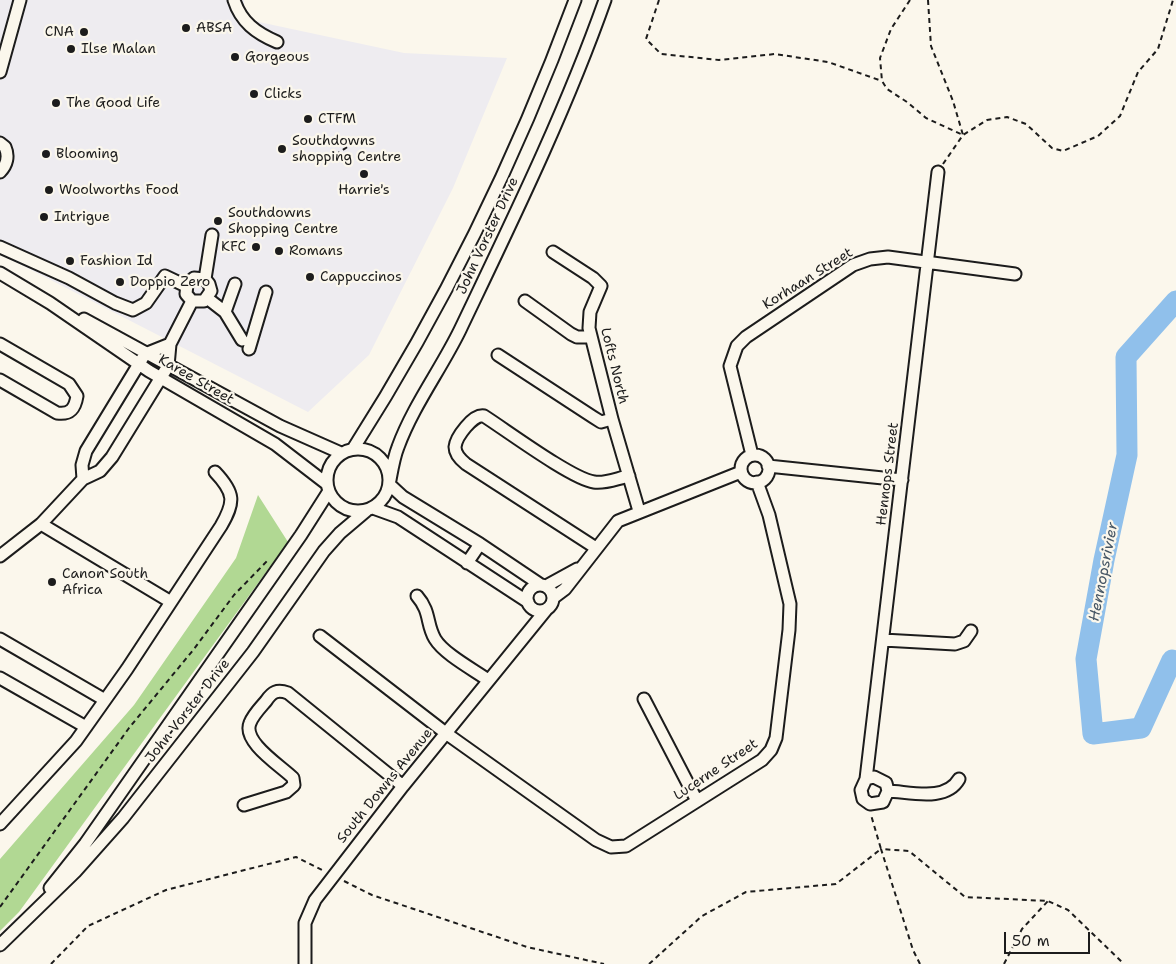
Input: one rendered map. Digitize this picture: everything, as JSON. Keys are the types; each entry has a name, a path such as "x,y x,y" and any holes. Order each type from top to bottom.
{"street":[{"path":"0,72 20,0"},
{"path":"234,0 237,11 246,23 254,30 277,42"},
{"name":"John Vorster Drive","path":"353,449 401,374 449,288 498,187 534,106 575,0"},
{"name":"John Vorster Drive","path":"390,482 397,449 405,430 451,348 522,201 582,66 605,0"},
{"path":"0,143 5,147 7,157 4,168 0,172"},
{"name":"Hennops Street","path":"866,802 861,790 866,779 938,172"},
{"path":"208,298 210,288 205,279 212,235"},
{"path":"0,247 69,278 115,303 134,310 146,303 165,276 186,286"},
{"name":"Lofts North","path":"553,252 593,278 601,286 590,312 591,337 612,420 639,511"},
{"name":"Korhaan Street","path":"752,455 730,366 735,351 742,341 854,265 878,257 1015,274"},
{"name":"Karee Street","path":"0,273 142,360 161,378 275,444 328,488"},
{"path":"205,279 194,278 186,286 186,294 192,301 200,302 208,298"},
{"path":"224,312 235,284"},
{"path":"208,298 224,312 245,344 266,292"},
{"path":"0,556 41,524 82,479 100,470 112,457 168,366 170,344 192,301"},
{"path":"525,301 571,334 591,337"},
{"path":"0,344 69,384 77,396 76,405 72,411 64,414 57,413 0,380"},
{"path":"82,479 82,465 86,451 142,360 170,344"},
{"path":"498,355 601,422 612,420"},
{"name":"Karee Street","path":"142,360 168,366 280,426 341,453"},
{"path":"596,548 466,464 457,454 456,443 472,419 478,415 484,416 557,463 591,482 629,476"},
{"path":"370,509 398,517 539,611 546,610 552,605 551,591 480,544 403,497 390,482 388,469 383,460 374,453 364,449 353,449 341,453 333,462 328,472 328,488 335,501 344,508 355,512 370,509 381,502 390,482"},
{"path":"752,455 762,457 768,466 766,476 757,482 746,479 742,472 743,461 752,455"},
{"path":"768,466 902,480"},
{"path":"0,824 76,741 221,526 232,504 230,492 215,472"},
{"path":"553,598 565,588 618,521 639,511 742,472"},
{"name":"Lucerne Street","path":"320,636 447,734 596,840 611,847 626,846 767,755 776,738 789,630 790,604 769,515 757,482"},
{"name":"John Vorster Drive","path":"22,922 85,844 301,535 328,488"},
{"name":"John Vorster Drive","path":"0,945 75,872 123,818 253,652 324,551 340,533 370,509"},
{"path":"41,524 171,602"},
{"path":"467,563 480,544"},
{"path":"530,605 528,595 531,589 543,586 580,567"},
{"path":"417,596 426,607 434,638 442,648 488,680"},
{"name":"South Downs Avenue","path":"522,640 530,605"},
{"name":"South Downs Avenue","path":"306,964 305,923 315,900 403,786 546,610"},
{"path":"883,640 955,644 964,641 971,631"},
{"path":"0,639 105,700"},
{"path":"0,678 86,727"},
{"path":"244,805 286,792 294,785 293,778 254,744 248,729 250,722 270,696 280,690 288,693 403,786"},
{"path":"644,700 697,801"},
{"path":"866,779 874,777 883,779 888,791"},
{"path":"888,791 943,792 953,787 959,779"},
{"path":"866,802 874,804 882,802 888,791"}],"path":[{"path":"659,0 646,39 661,54 719,60 775,54 828,62 882,82"},
{"path":"910,0 891,30 880,58 882,82 887,89 926,118 963,135"},
{"path":"928,0 931,46 953,101 963,135"},
{"path":"938,172 963,135 987,120 1007,117 1026,124 1052,148 1063,151 1098,136 1120,116 1138,72 1158,49 1173,0"},
{"path":"328,160 353,143"},
{"path":"0,907 129,728 194,649 234,596 272,555"},
{"path":"866,802 913,950 920,964"},
{"path":"649,964 702,916 746,892 836,884 881,849 908,851 965,898 1048,901 1068,910 1124,964"},
{"path":"1004,964 1022,929 1048,901"}],"shaded area":[{"name":"Southdowns Shopping Centre","path":"0,0 244,0 245,19 404,53 507,58 453,188 369,355 308,412 0,254"}],"green space":[{"path":"258,495 288,542 19,912 0,931 0,859 134,705 236,558"}],"waterway":[{"name":"Hennopsrivier","path":"1176,301 1126,357 1127,455 1104,560 1086,659 1093,734 1141,728 1172,660 1176,663"}],"place":[{"name":"ABSA","path":"186,28"},
{"name":"CNA","path":"84,32"},
{"name":"Ilse Malan","path":"71,49"},
{"name":"Gorgeous","path":"235,57"},
{"name":"Clicks","path":"254,94"},
{"name":"The Good Life","path":"56,103"},
{"name":"CTFM","path":"308,119"},
{"name":"Southdowns shopping Centre","path":"282,149"},
{"name":"Blooming","path":"46,154"},
{"name":"Harrie's","path":"364,174"},
{"name":"Woolworths Food","path":"49,190"},
{"name":"Intrigue","path":"44,217"},
{"name":"Southdowns Shopping Centre","path":"218,221"},
{"name":"KFC","path":"256,247"},
{"name":"Romans","path":"279,251"},
{"name":"Fashion Id","path":"70,261"},
{"name":"Cappuccinos","path":"310,277"},
{"name":"Doppio Zero","path":"120,282"},
{"name":"Canon South Africa","path":"52,582"}]}
